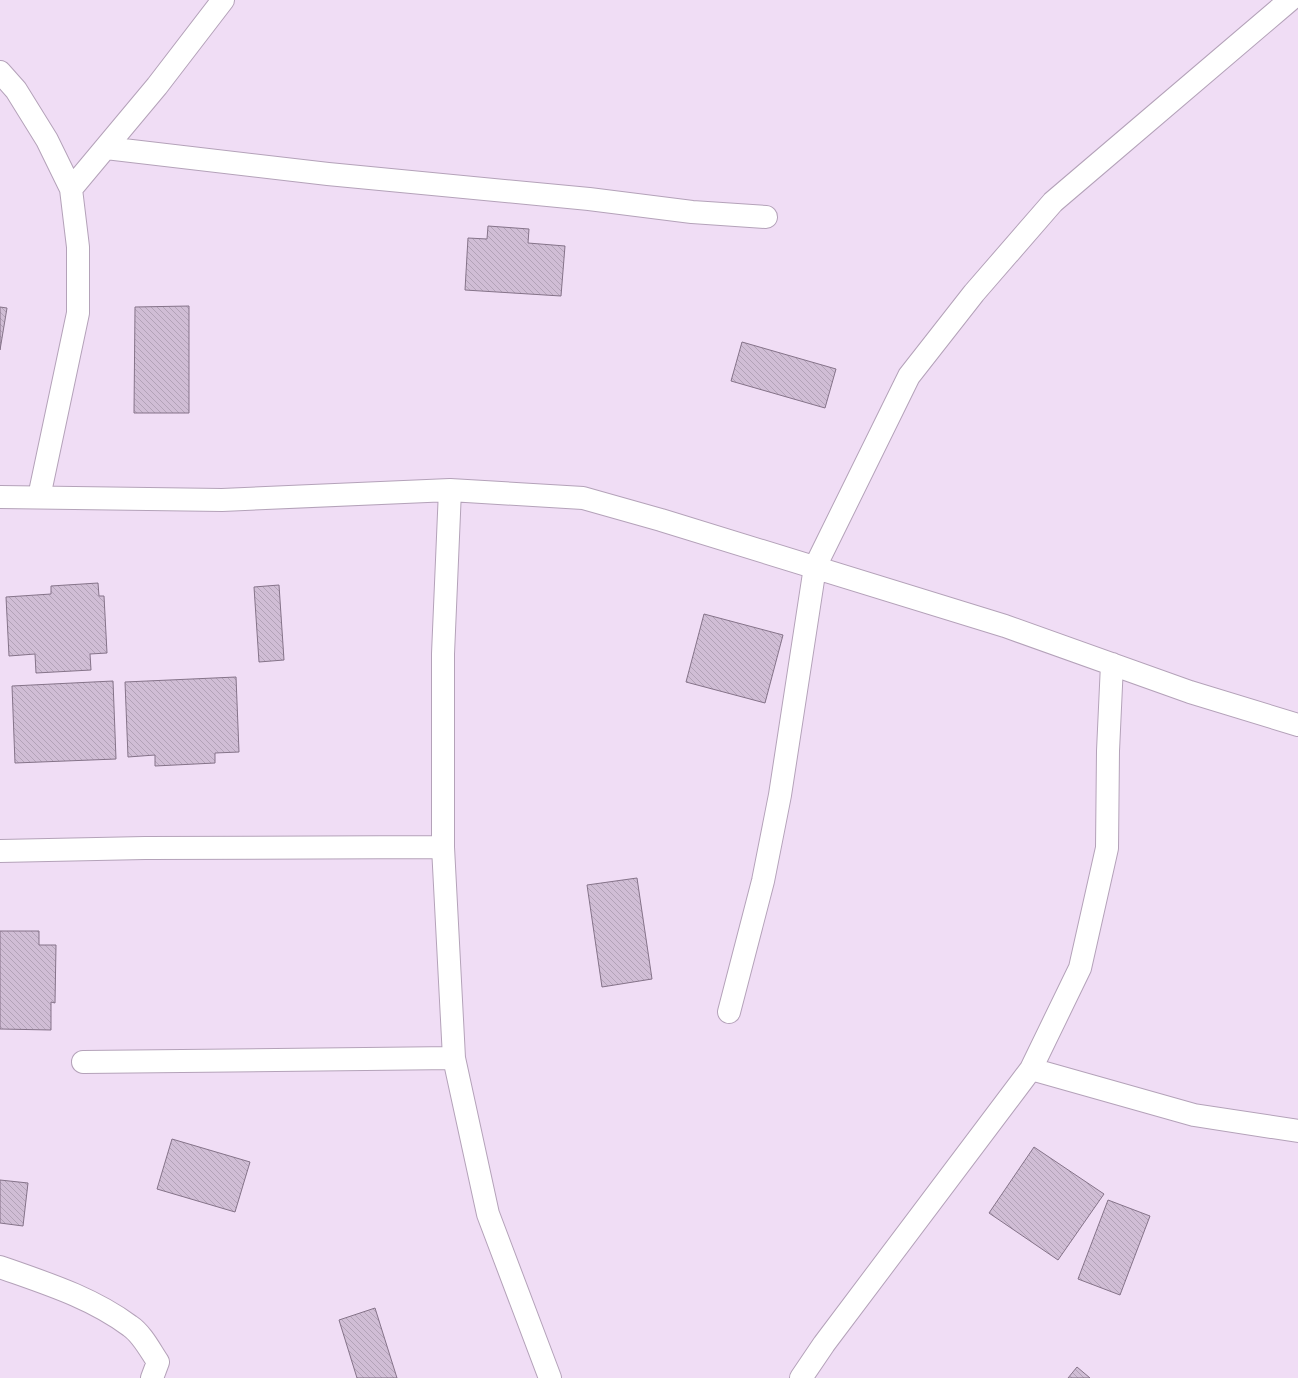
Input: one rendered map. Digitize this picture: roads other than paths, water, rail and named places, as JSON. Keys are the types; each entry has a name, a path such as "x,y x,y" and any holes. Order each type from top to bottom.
{"street":[{"path":"71,189 158,86 223,0"},
{"path":"729,1012 763,881 779,803 815,567 909,376 974,293 1053,202 1277,4"},
{"path":"0,72 16,90 44,134 71,189 78,247 78,313 39,497"},
{"path":"106,148 328,174 589,199 692,212 766,217"},
{"path":"450,490 443,654 443,847 454,1058 488,1214 550,1378"},
{"path":"0,497 222,500 450,490 583,498 661,520 1005,626 1190,692 1298,725"},
{"path":"801,1378 824,1344 1031,1069 1080,968 1107,848 1108,751 1112,664"},
{"path":"0,851 145,848 443,847"},
{"path":"83,1062 454,1058"},
{"path":"1031,1069 1194,1114 1298,1131"},
{"path":"0,1266 76,1294 131,1326 158,1362 152,1378"}]}
